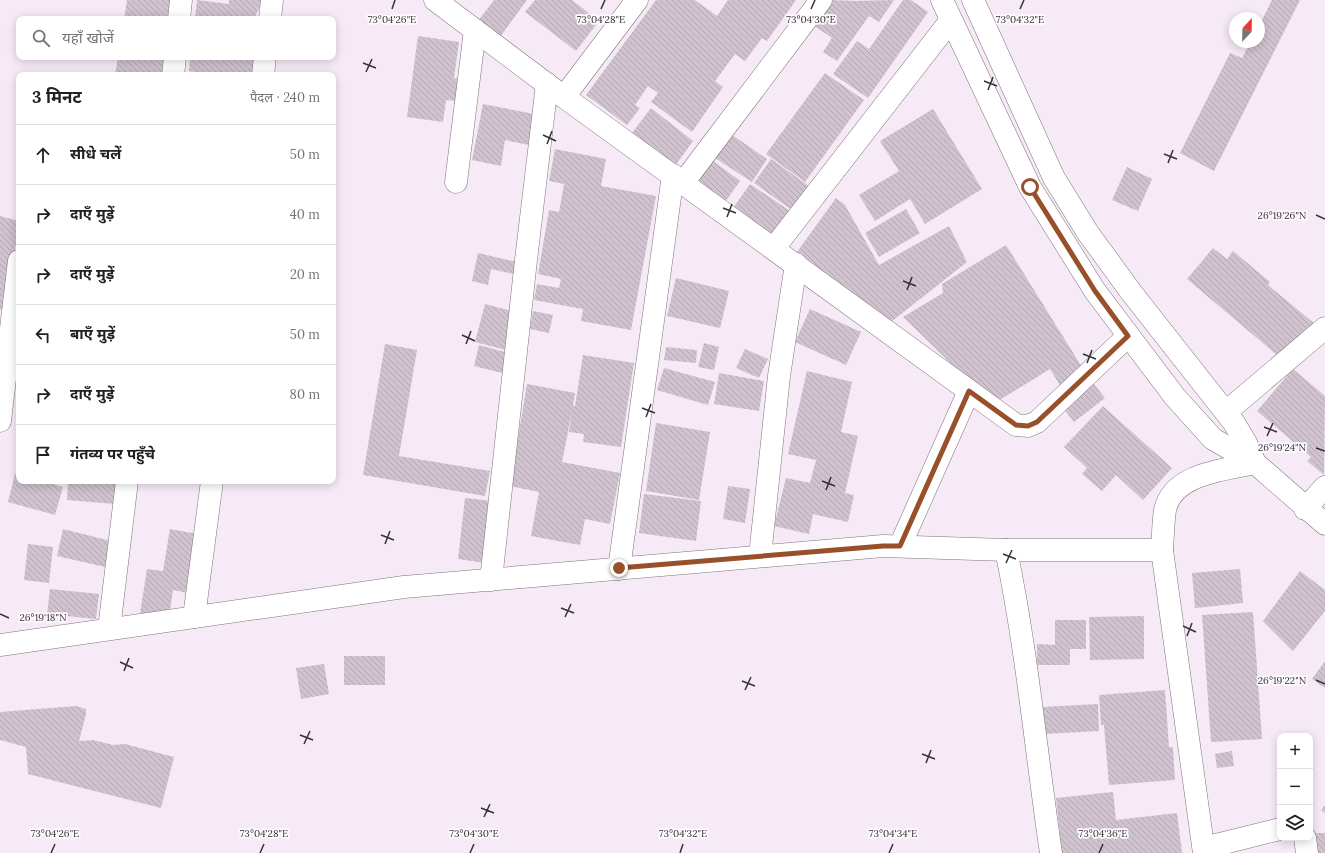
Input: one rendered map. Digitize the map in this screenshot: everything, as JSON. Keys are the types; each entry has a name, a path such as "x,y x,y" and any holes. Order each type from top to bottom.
{"street":[{"path":"179,16 181,0"},
{"path":"270,16 272,0"},
{"path":"619,568 678,179 821,0"},
{"path":"942,0 1030,187 1095,291 1175,398 1213,439 1255,464 1325,524"},
{"path":"972,0 1054,178 1097,244 1226,412 1246,443 1255,464"},
{"path":"437,1 556,90 1016,425 1028,426 1037,422 1128,336"},
{"path":"491,580 525,268 556,90 634,1"},
{"path":"774,248 951,20"},
{"path":"456,182 475,30"},
{"path":"173,72 175,60"},
{"path":"263,72 265,60"},
{"path":"760,556 779,376 796,264"},
{"path":"0,420 16,286"},
{"path":"1226,412 1325,328"},
{"path":"900,546 969,391"},
{"path":"1255,464 1190,479 1172,496 1165,509 1162,550 1204,850 1277,830"},
{"path":"109,629 127,484"},
{"path":"194,617 212,484"},
{"path":"1306,509 1325,487"},
{"path":"0,645 404,587 760,556 883,546 1006,550 1162,550"},
{"path":"1006,550 1019,611 1035,748 1051,853"},
{"path":"1305,841 1307,853"}],"building":[{"path":"127,0 176,0 173,16 124,16"},
{"path":"197,0 229,4 229,0 261,0 255,16 195,16"},
{"path":"494,0 527,0 500,37 478,21"},
{"path":"535,0 572,0 599,21 576,51 525,12"},
{"path":"656,0 695,0 717,16 728,0 796,0 767,41 762,38 745,61 735,54 715,81 723,87 692,132 651,102 658,93 648,86 635,105 640,108 627,125 586,95"},
{"path":"830,0 894,0 879,22 869,16 837,61 823,52 832,38 813,25"},
{"path":"903,0 911,0 928,12 868,98 833,74 857,41 869,49"},
{"path":"1272,0 1300,0 1214,171 1180,153 1230,53 1242,58 1248,48 1265,48 1265,14"},
{"path":"418,36 459,42 454,78 459,79 457,101 446,100 443,122 407,117"},
{"path":"118,60 166,60 164,72 116,72"},
{"path":"190,60 257,60 255,72 189,71"},
{"path":"825,73 864,100 805,182 766,154"},
{"path":"483,104 534,114 529,145 505,140 501,166 472,160"},
{"path":"651,108 693,141 675,166 632,133"},
{"path":"933,109 982,189 925,224 910,199 875,221 859,195 899,171 880,141"},
{"path":"728,132 767,159 752,182 712,156"},
{"path":"555,149 606,159 601,186 656,196 631,330 581,321 583,309 534,300 537,284 559,288 561,279 538,274 549,210 559,212 564,184 549,181"},
{"path":"708,157 740,181 723,205 691,181"},
{"path":"771,159 809,186 792,210 754,183"},
{"path":"1127,167 1152,179 1138,211 1112,200"},
{"path":"750,184 790,211 771,238 731,211"},
{"path":"836,198 845,205 879,265 949,226 967,262 891,322 816,268 813,263 797,252"},
{"path":"906,209 920,233 879,257 865,233"},
{"path":"0,216 16,220 16,244 2,310 0,309"},
{"path":"1006,245 1085,372 1061,387 1050,369 993,404 903,317 943,293 942,284"},
{"path":"1213,248 1227,259 1233,251 1270,282 1268,285 1315,324 1284,361 1187,279"},
{"path":"478,253 517,262 514,274 491,269 488,285 472,281"},
{"path":"676,278 729,291 720,328 667,316"},
{"path":"485,304 516,312 506,350 475,342"},
{"path":"810,309 861,332 846,365 795,342"},
{"path":"533,311 553,315 549,333 530,329"},
{"path":"704,343 719,347 714,370 698,367"},
{"path":"385,344 417,350 399,456 490,471 485,496 363,475"},
{"path":"479,345 512,354 506,374 474,366"},
{"path":"666,347 697,350 696,363 664,360"},
{"path":"745,349 768,359 759,378 736,368"},
{"path":"583,355 634,363 621,447 583,442 584,434 569,432 572,412 562,462 620,473 610,524 585,519 580,545 531,536 539,492 510,486 527,384 575,393 573,406 575,406"},
{"path":"664,368 715,382 708,405 657,390"},
{"path":"1293,369 1325,396 1324,475 1307,461 1311,457 1257,411"},
{"path":"807,371 852,382 841,432 858,436 845,493 854,495 848,522 813,514 809,534 774,526 786,478 810,483 816,460 788,454"},
{"path":"719,373 764,381 759,411 714,404"},
{"path":"1091,380 1105,398 1074,422 1060,404"},
{"path":"1103,406 1172,468 1143,500 1116,475 1102,491 1082,474 1087,468 1064,447"},
{"path":"656,423 710,432 699,500 646,491"},
{"path":"15,474 16,484 52,484 63,487 55,515 8,502"},
{"path":"68,484 116,484 115,504 67,500"},
{"path":"728,486 750,489 745,523 723,519"},
{"path":"644,494 701,501 696,541 639,533"},
{"path":"465,498 492,501 485,563 458,559"},
{"path":"63,529 111,541 105,567 57,556"},
{"path":"170,529 197,534 188,593 173,590 168,624 139,620 147,569 163,571"},
{"path":"28,544 53,547 49,583 24,580"},
{"path":"1240,569 1243,603 1195,608 1192,573"},
{"path":"1300,571 1325,590 1325,611 1293,651 1263,621"},
{"path":"50,589 99,594 96,619 47,614"},
{"path":"1253,612 1262,739 1211,742 1202,615"},
{"path":"1144,616 1144,659 1090,660 1089,617"},
{"path":"1055,620 1086,620 1086,649 1070,649 1070,665 1037,665 1037,644 1055,645"},
{"path":"344,656 385,656 385,685 344,685"},
{"path":"1325,661 1325,688 1312,679"},
{"path":"324,664 329,694 301,699 296,668"},
{"path":"1165,690 1169,747 1173,747 1175,780 1109,785 1104,725 1101,725 1099,695"},
{"path":"1098,704 1099,731 1044,734 1043,707"},
{"path":"76,706 86,709 79,741 93,740 113,745 125,744 174,757 161,808 28,774 26,747 0,740 0,712"},
{"path":"1232,751 1234,766 1217,768 1215,754"},
{"path":"1113,792 1116,820 1177,813 1182,853 1062,853 1056,798"},
{"path":"1325,805 1325,813 1321,810"},
{"path":"1314,833 1325,833 1325,853 1314,853"}],"route":[{"path":"619,568 883,546 900,546 969,391 1016,425 1028,426 1037,422 1128,336 1095,291 1030,187"}]}
